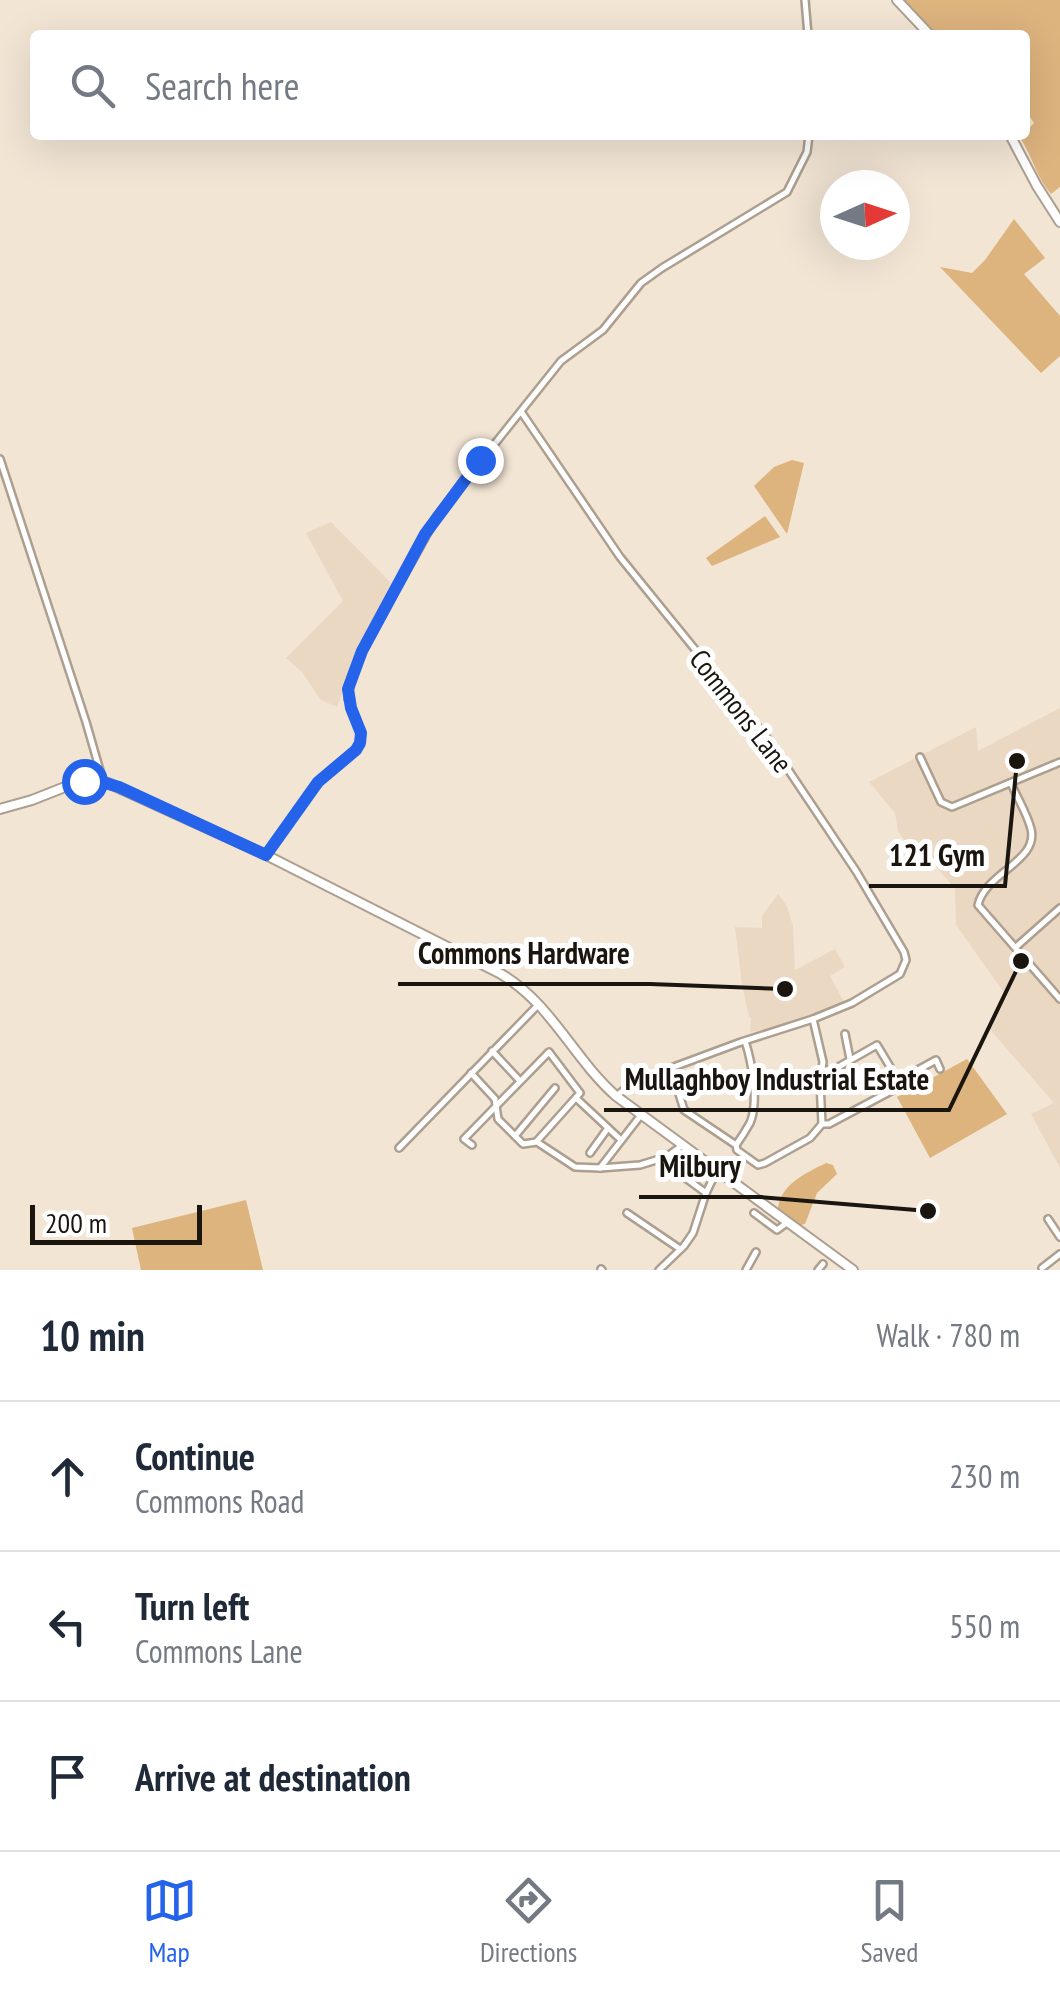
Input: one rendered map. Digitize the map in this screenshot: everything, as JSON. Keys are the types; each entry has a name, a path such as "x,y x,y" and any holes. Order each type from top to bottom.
{"street":[{"path":"806,0 808,30"},
{"path":"897,0 925,30"},
{"path":"266,855 318,782 360,743 361,733 348,689 362,651 437,516 561,362 603,330 641,284 787,192 807,152 808,140"},
{"path":"1013,140 1060,222"},
{"name":"Commons Lane","path":"522,413 622,560 766,738 856,871 906,960 900,974 852,1003 636,1081 616,1096"},
{"path":"0,459 102,782"},
{"path":"920,757 940,802 952,807 1060,762"},
{"path":"0,809 80,781 102,782 266,855 501,974 539,1004 616,1096 852,1270"},
{"path":"1011,783 1031,829 1030,842 1024,854 986,886 978,906 1060,998"},
{"path":"1016,947 1060,908"},
{"path":"398,1148 539,1004"},
{"path":"676,1084 684,1110 736,1145 752,1162 766,1163 810,1138 822,1124 823,1070 813,1020"},
{"path":"845,1034 850,1059"},
{"path":"736,1145 752,1112 752,1062 744,1041"},
{"path":"823,1070 833,1070 877,1045 901,1085"},
{"path":"492,1052 520,1082"},
{"path":"471,1073 496,1099 496,1106 498,1119 523,1144 536,1142 580,1093 549,1052 520,1082 496,1106 464,1139 472,1145"},
{"path":"822,1124 829,1124 901,1085 936,1060 940,1068"},
{"path":"515,1136 555,1088"},
{"path":"576,1098 622,1140"},
{"path":"600,1168 641,1115"},
{"path":"590,1153 608,1128"},
{"path":"536,1142 575,1167 600,1168 640,1165 666,1157 683,1145"},
{"path":"668,1165 706,1193"},
{"path":"659,1270 693,1233 717,1170"},
{"path":"754,1212 777,1230 788,1222"},
{"path":"627,1213 680,1249"},
{"path":"1048,1219 1060,1237"},
{"path":"746,1270 756,1252"},
{"path":"1042,1268 1060,1254"}],"shaded area":[{"path":"902,0 1060,0 1060,187 1051,194 1021,140 1030,140 1034,123 1030,117 1030,30 931,30"},
{"path":"1014,219 1045,258 1024,274 1060,316 1060,356 1041,373 940,267 972,273"},
{"path":"792,460 804,463 787,534 754,486 774,467"},
{"path":"765,516 780,537 712,566 706,558"},
{"path":"331,522 391,583 337,707 321,700 302,672 286,658 343,601 306,533"},
{"path":"1060,708 1060,1168 1031,1114 1054,1103 987,1026 1007,997 956,925 955,889 930,859 921,864 898,831 895,813 869,782 976,727 978,751"},
{"path":"778,894 787,906 793,926 795,970 835,949 845,967 830,976 844,1002 772,1029 750,1032 735,927 762,928 762,916"},
{"path":"967,1059 1007,1114 930,1158 897,1097"},
{"path":"826,1163 833,1165 837,1174 817,1193 805,1224 800,1225 778,1208 780,1200 796,1180"},
{"path":"246,1200 263,1270 141,1270 132,1228"}],"place":[{"name":"121 Gym","path":"1017,761"},
{"name":"Mullaghboy Industrial Estate","path":"1021,961"},
{"name":"Commons Hardware","path":"785,989"},
{"name":"Milbury","path":"928,1211"}],"route":[{"path":"84,781 119,787 266,855 318,782 360,743 361,733 348,689 362,651 425,534 480,460"}]}
